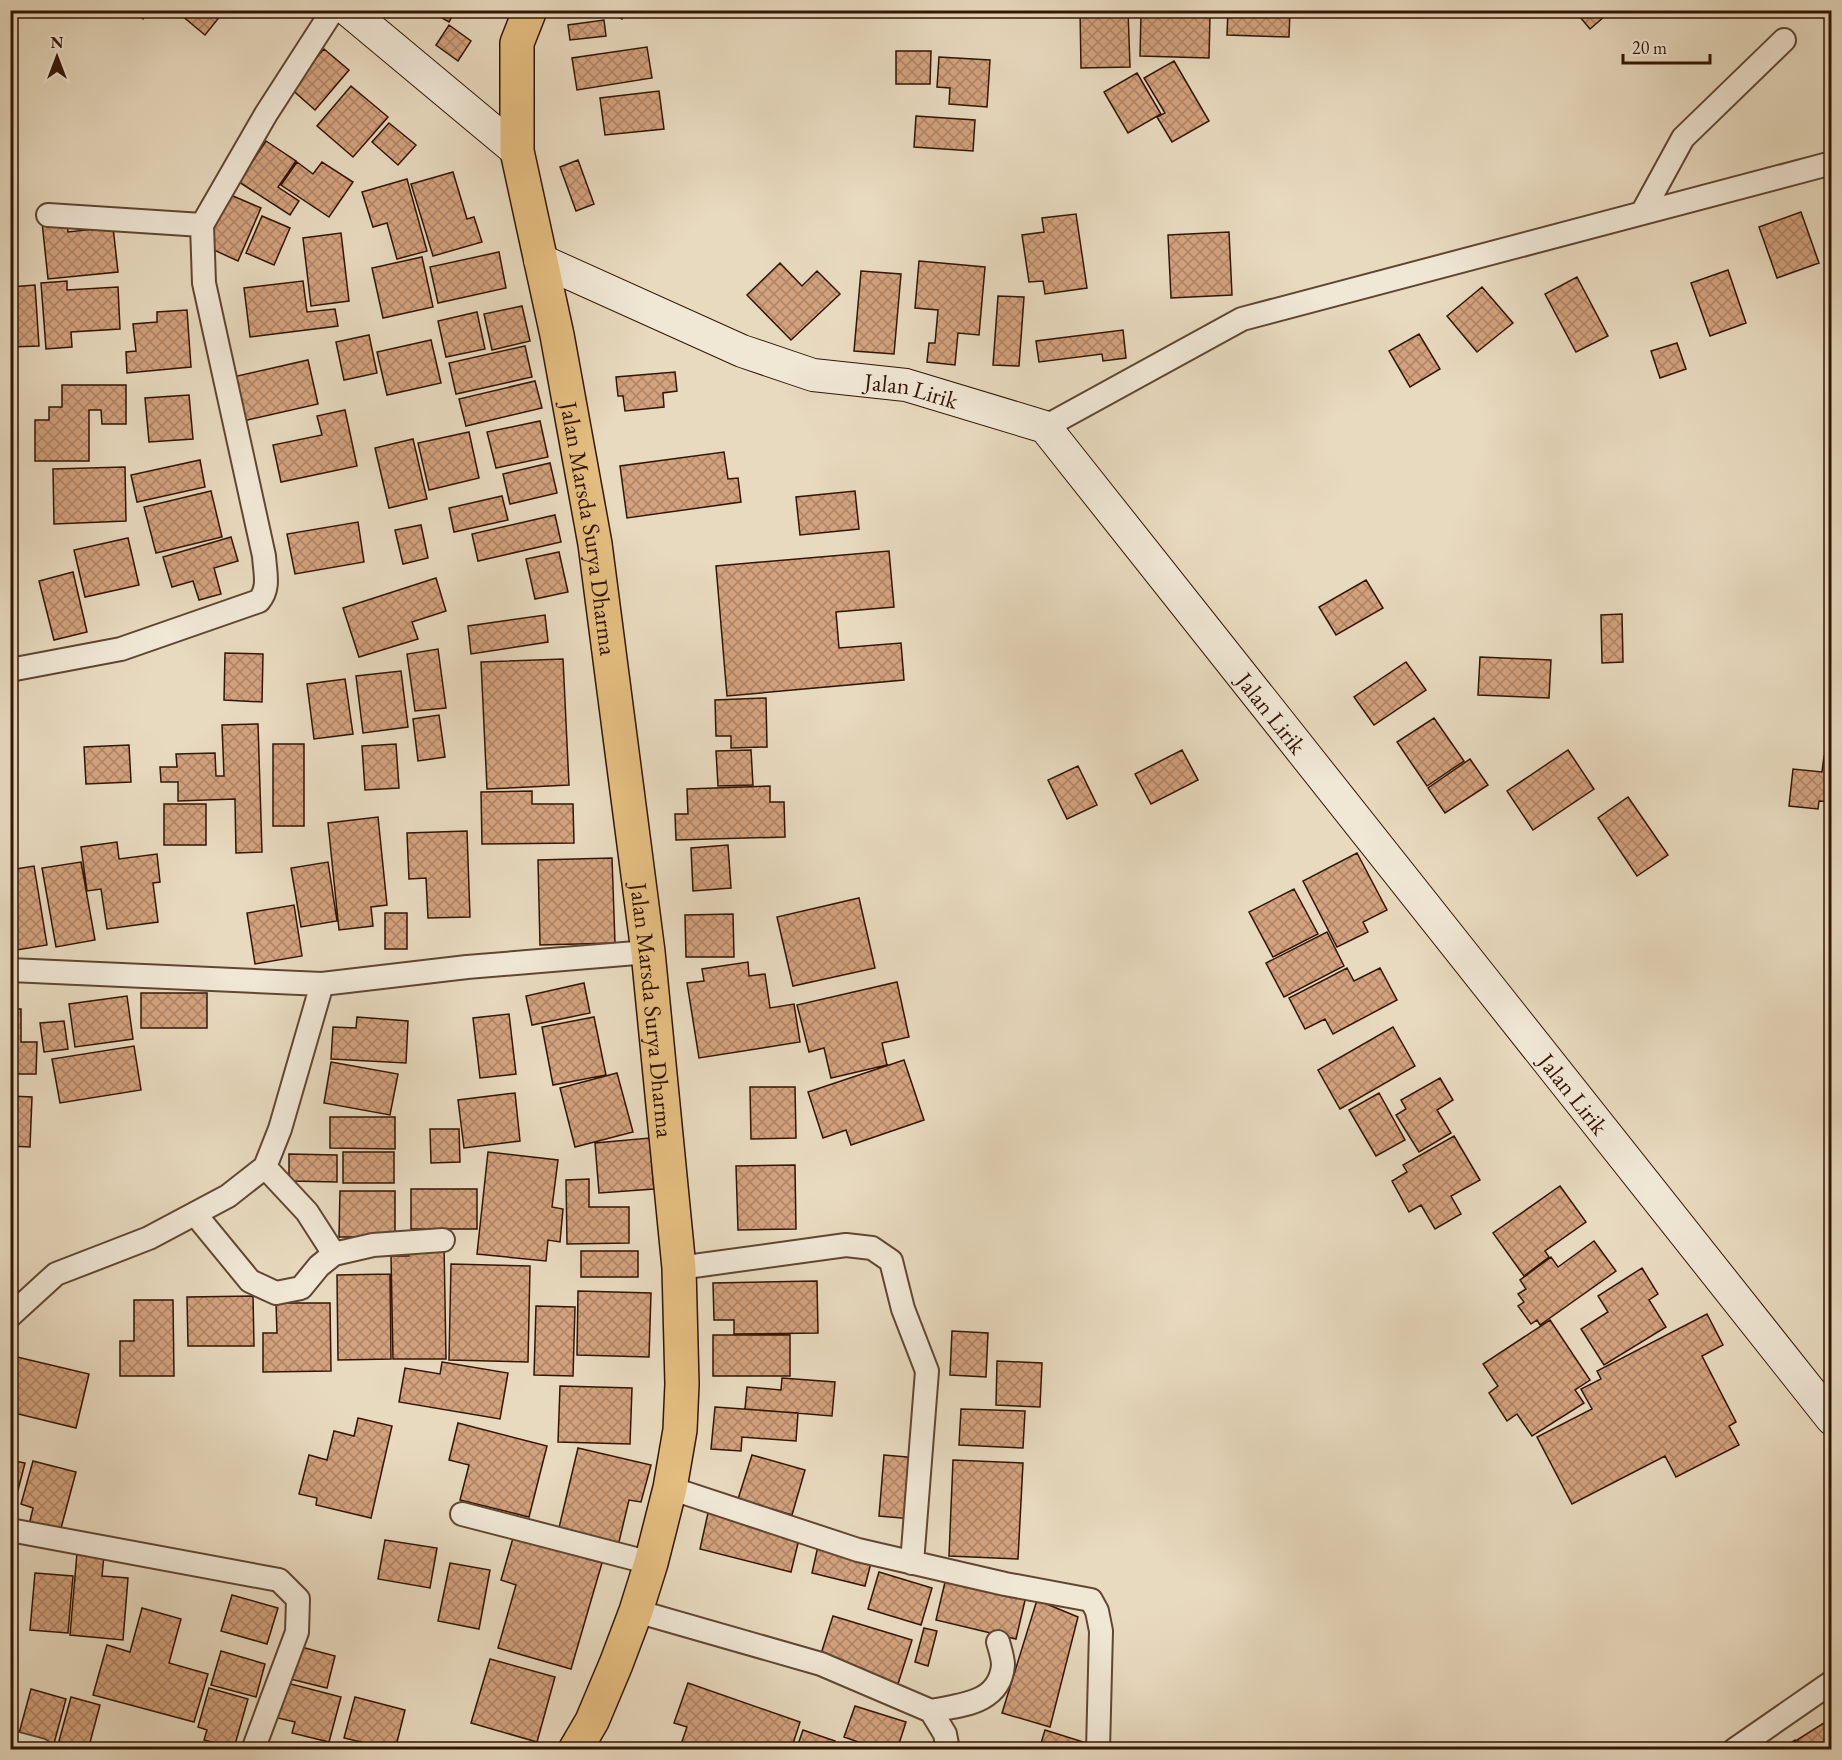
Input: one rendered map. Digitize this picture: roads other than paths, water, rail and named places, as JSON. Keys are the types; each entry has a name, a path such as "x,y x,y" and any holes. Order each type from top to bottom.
{"highway":[{"name":"Jalan Marsda Surya Dharma","path":"530,10 518,43 517,151 557,334 596,544 648,952 679,1268 682,1384 680,1430 670,1488 636,1611 592,1720 575,1749"}],"main road":[{"path":"348,10 517,151"},
{"name":"Jalan Lirik","path":"540,260 742,351 813,375 906,385 1046,428 1832,1419"}],"street":[{"path":"10,670 121,649 259,601 264,595 267,588 264,556 204,283 202,225 267,114 333,10"},
{"path":"1642,213 1683,138 1784,40"},
{"path":"1046,428 1242,319 1832,163"},
{"path":"48,215 202,225"},
{"path":"10,969 322,984 467,967 648,952"},
{"path":"10,1316 56,1274 149,1238 228,1196 265,1167 280,1129 322,984"},
{"path":"265,1167 307,1212 334,1254"},
{"path":"195,1214 250,1281 276,1293 301,1288 319,1266 334,1254 373,1245 443,1240"},
{"path":"679,1268 846,1245 872,1248 891,1261 903,1309 927,1371 912,1563"},
{"path":"670,1488 858,1550 1005,1584 1090,1600 1097,1611 1101,1631 1098,1749"},
{"path":"462,1514 651,1563"},
{"path":"10,1530 279,1580 297,1599 297,1632 253,1749"},
{"path":"636,1611 821,1664 931,1711 945,1734 948,1749"},
{"path":"931,1711 981,1700 999,1684 1003,1664 998,1642"},
{"path":"1734,1749 1832,1682"},
{"path":"10,1742 40,1749"}]}
